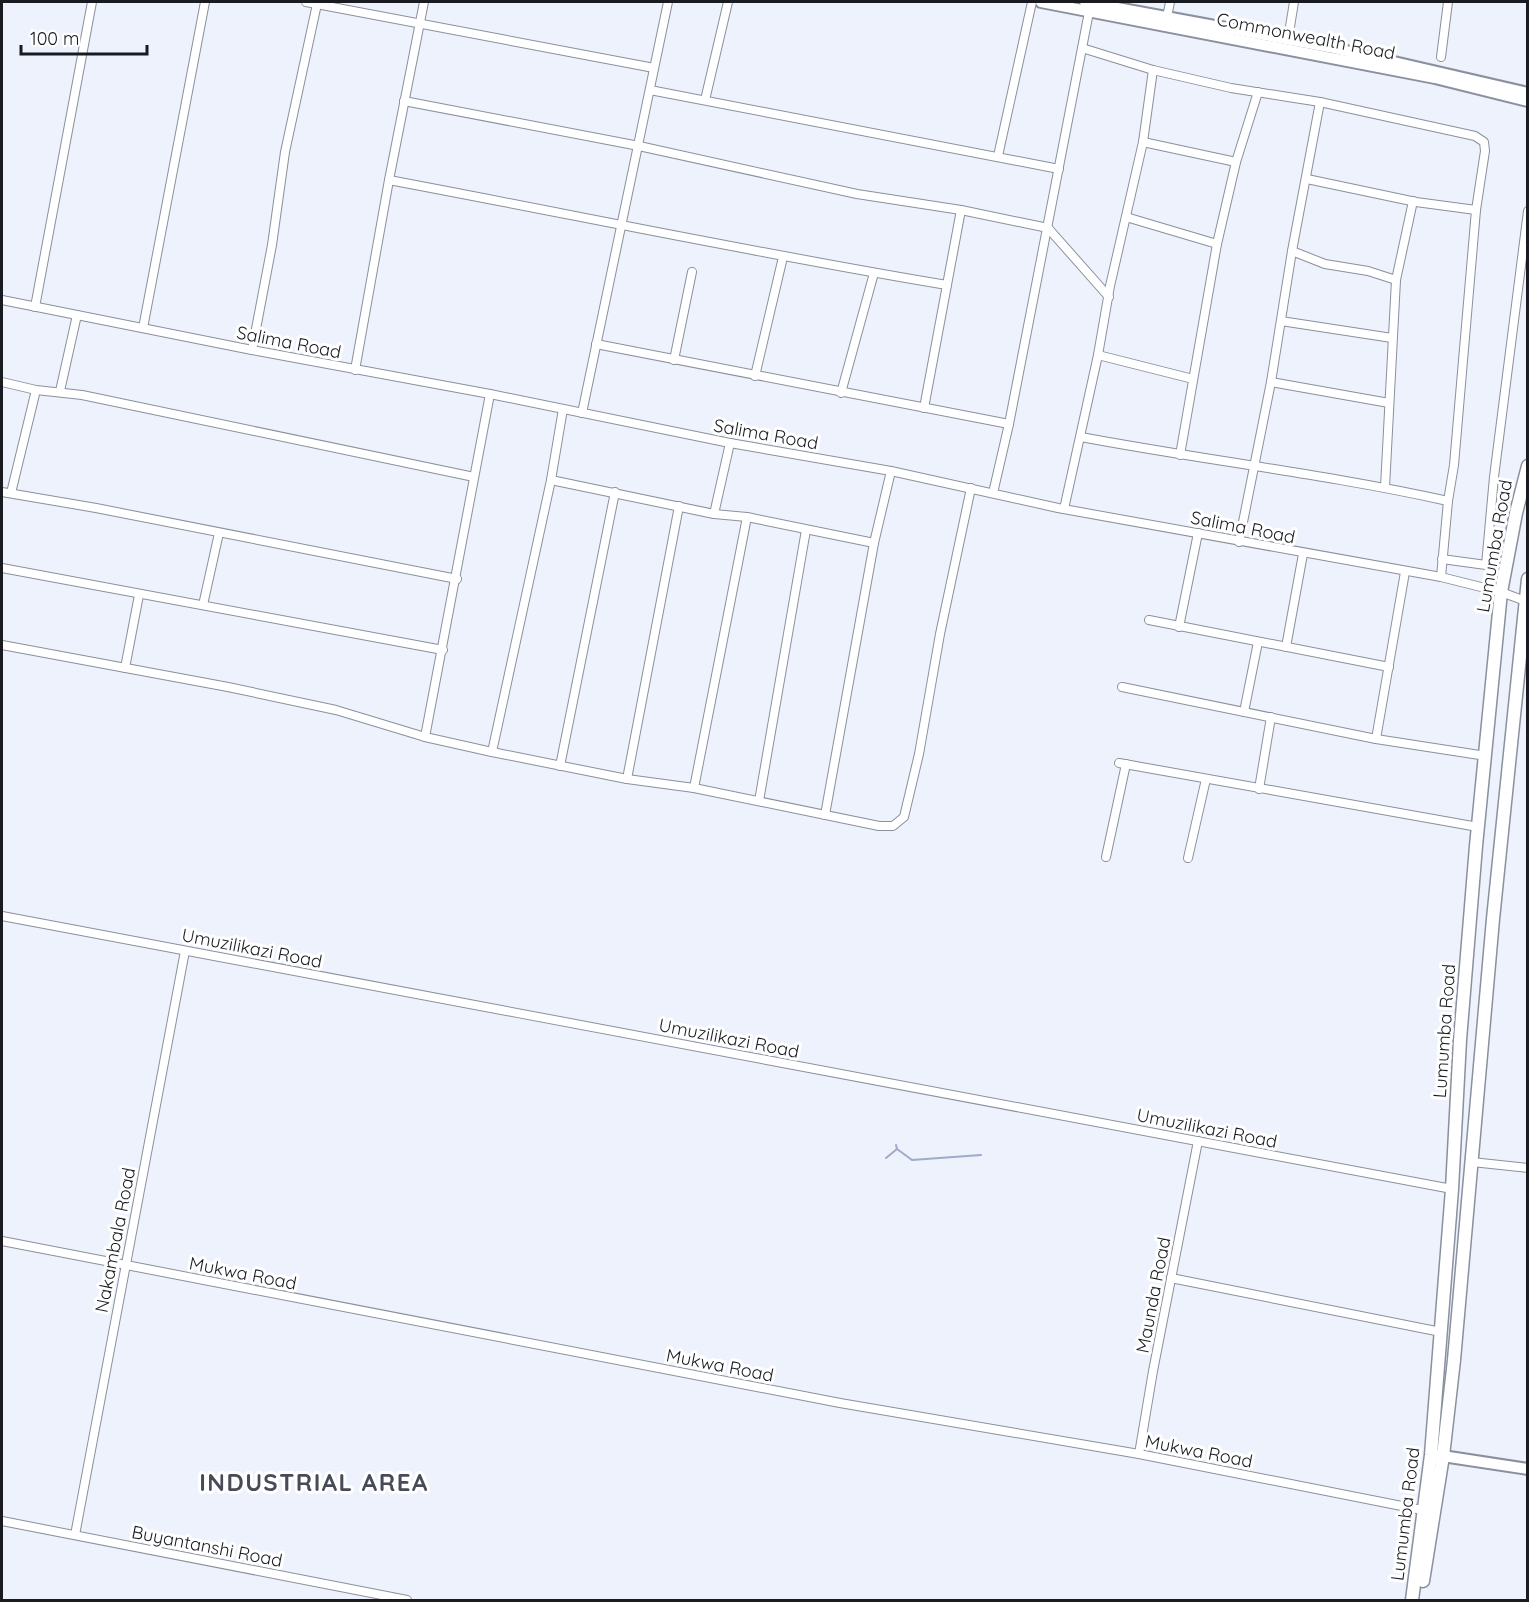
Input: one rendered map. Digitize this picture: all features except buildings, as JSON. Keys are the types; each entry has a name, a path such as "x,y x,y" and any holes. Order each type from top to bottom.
{"main road":[{"name":"Commonwealth Road","path":"1041,2 1089,4 1288,39 1439,71 1527,93"},
{"name":"Commonwealth Road","path":"1089,4 1435,78 1527,101"},
{"name":"Lumumba Road","path":"1437,1455 1442,1332 1460,1040 1478,827 1501,592 1527,466"},
{"name":"Lumumba Road","path":"1420,1600 1429,1512 1460,1304 1527,579"},
{"path":"1437,1455 1527,1469"},
{"name":"Lumumba Road","path":"1412,1600 1429,1512"}],"street":[{"path":"35,307 92,2"},
{"path":"143,328 205,2"},
{"path":"306,2 654,68"},
{"path":"355,370 388,180 424,2"},
{"path":"582,413 668,2"},
{"path":"705,100 728,2"},
{"path":"998,156 1032,2"},
{"path":"1167,17 1170,2"},
{"path":"1288,39 1294,2"},
{"path":"1441,57 1448,2"},
{"path":"252,351 272,245 285,152 317,4"},
{"path":"993,493 1048,228 1089,4"},
{"path":"1082,48 1153,70 1258,92 1320,102 1475,136 1484,142 1485,151 1476,210 1454,465 1448,501 1441,577"},
{"path":"1064,509 1143,142 1153,70"},
{"path":"650,90 1059,169"},
{"path":"1180,455 1217,244 1236,162 1258,92"},
{"path":"404,101 639,146 857,195 961,210 1048,228 1108,297"},
{"path":"1239,542 1271,382 1292,251 1320,102"},
{"path":"1143,142 1236,162"},
{"path":"1307,179 1413,201 1476,210"},
{"path":"388,180 783,257 947,285"},
{"path":"1385,487 1396,280 1413,201"},
{"path":"924,408 961,210"},
{"path":"1442,559 1486,565 1494,477 1527,211"},
{"path":"1126,217 1217,244"},
{"path":"1292,251 1325,264 1368,271 1396,280"},
{"path":"755,376 783,257"},
{"path":"674,360 692,273"},
{"path":"841,393 874,273"},
{"name":"Salima Road","path":"2,300 252,351 490,394 730,443 891,471 1064,509 1303,554 1441,577 1501,592 1526,602"},
{"path":"60,392 77,315"},
{"path":"1281,321 1392,338"},
{"path":"596,344 1009,424"},
{"path":"1098,355 1193,380"},
{"path":"2,382 474,477"},
{"path":"1271,382 1389,403"},
{"path":"11,493 36,390"},
{"path":"425,737 457,579 490,394"},
{"path":"492,752 551,480 563,409"},
{"path":"1081,437 1385,487 1448,501"},
{"path":"714,514 730,443"},
{"path":"825,815 874,543 891,471"},
{"path":"551,480 714,514 747,517 874,543"},
{"path":"2,645 336,710 425,737 560,766 627,779 694,788 879,826 893,826 904,817 919,754 940,634 971,488"},
{"path":"2,492 457,579"},
{"path":"560,766 615,492"},
{"path":"627,779 679,506"},
{"path":"694,788 747,517"},
{"path":"759,801 806,530"},
{"path":"203,604 219,533"},
{"path":"1179,627 1198,533"},
{"path":"1286,647 1303,554"},
{"path":"2,568 443,651"},
{"path":"1376,739 1405,572"},
{"path":"125,668 139,595"},
{"path":"1149,620 1389,666"},
{"path":"1244,712 1258,642"},
{"path":"1122,687 1376,739 1486,756"},
{"path":"1259,789 1271,717"},
{"path":"1106,857 1123,764 1478,827"},
{"path":"1188,858 1206,779"},
{"name":"Umuzilikazi Road","path":"2,916 1452,1189"},
{"name":"Nakambala Road","path":"75,1535 184,951"},
{"name":"Maunda Road","path":"1139,1454 1198,1141"},
{"path":"1472,1161 1527,1168"},
{"name":"Mukwa Road","path":"2,1241 837,1402 1139,1454 1429,1512"},
{"path":"1171,1278 1442,1332"},
{"name":"Buyantanshi Road","path":"2,1521 407,1600"}],"waterway":[{"path":"896,1145 897,1149 912,1160 981,1155"},
{"path":"886,1158 897,1149"}],"district":[{"name":"INDUSTRIAL AREA","path":"314,1482"}]}
